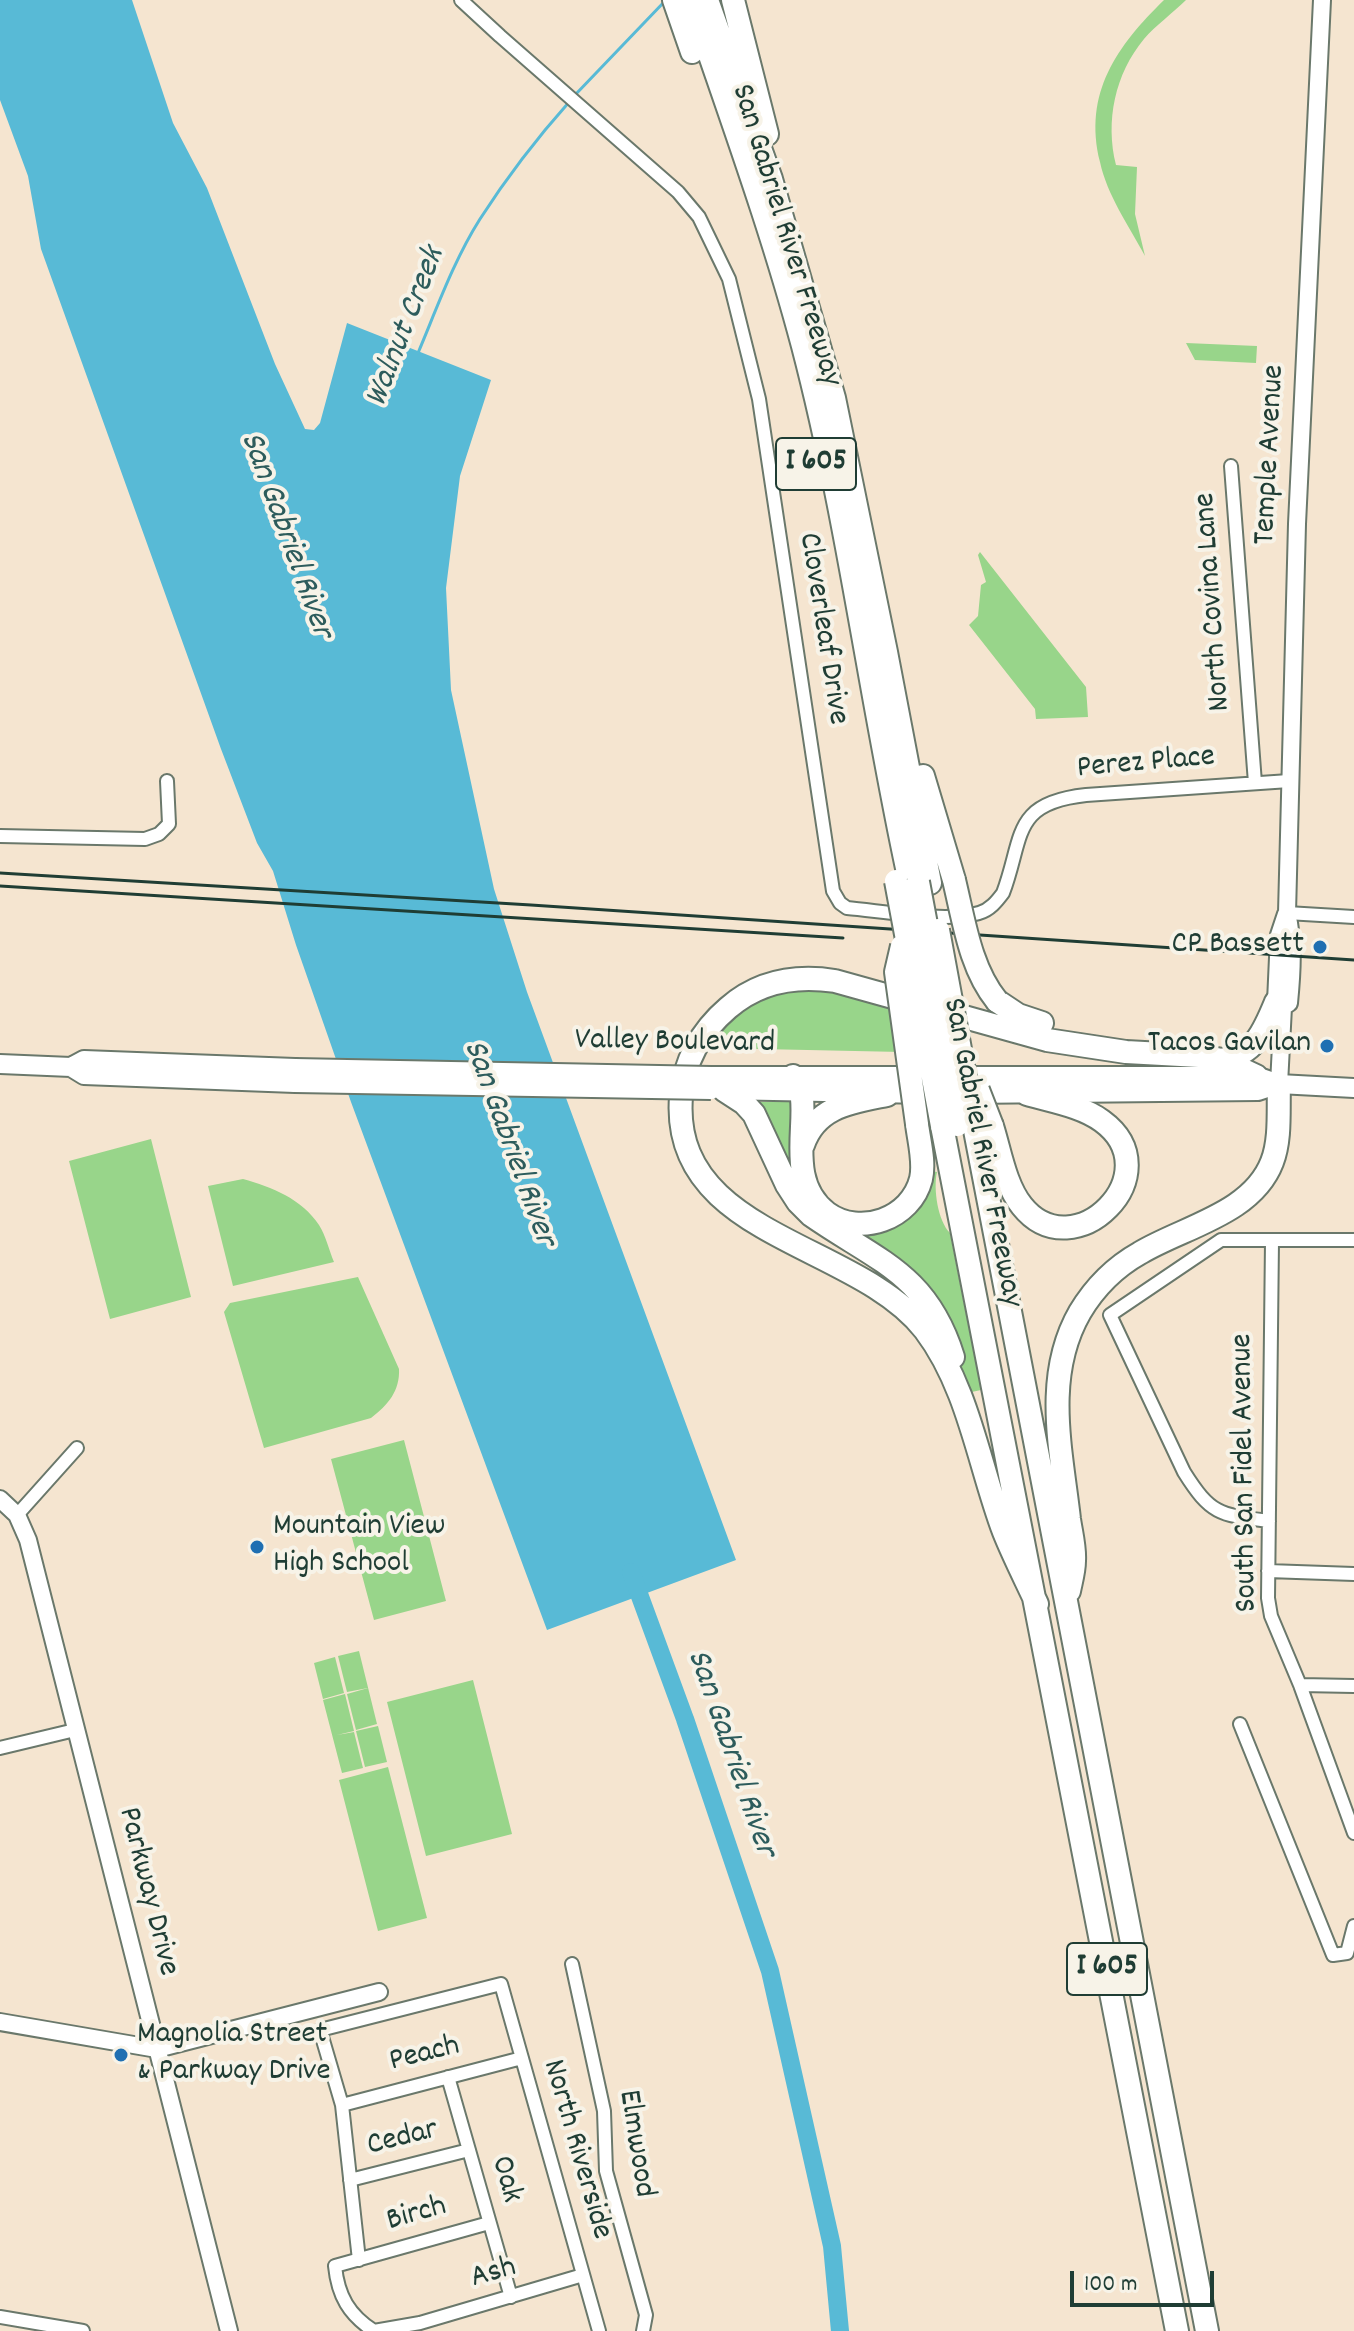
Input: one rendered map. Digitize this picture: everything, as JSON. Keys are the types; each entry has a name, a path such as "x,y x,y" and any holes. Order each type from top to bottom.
{"highway":[{"name":"San Gabriel River Freeway","path":"674,0 730,84 767,128 771,179 834,398 886,652 913,882 905,933 966,1125 1066,1604 1062,1656 1177,2331"},
{"path":"691,0 730,84"},
{"name":"San Gabriel River Freeway","path":"707,0 730,84 748,206 804,405 872,741 957,1036 966,1125 1037,1604 1062,1656"},
{"path":"733,0 730,96 795,291 822,396 913,882 966,1125 1062,1656 1178,2234 1190,2247 1207,2331"},
{"path":"886,652 974,957 984,982 997,1001 1036,1022 1222,1060 1256,1076"},
{"path":"797,1084 804,1181 817,1204 840,1220 853,1224 878,1222 901,1210 916,1192 922,1162 896,972 905,933"},
{"path":"970,1425 944,1361 911,1315 896,1301 857,1276 744,1217 706,1182 688,1149 681,1117 682,1085 696,1047 722,1013 754,991 789,979 818,978 931,1006 1047,1040 1126,1052 1199,1056"},
{"path":"1222,1060 1238,1056 1253,1046 1280,1004"},
{"path":"1066,1604 1074,1562 1057,1397 1060,1365 1069,1335 1093,1293 1117,1269 1145,1250 1237,1204 1258,1186 1275,1152 1279,1084"},
{"path":"715,1085 744,1103 754,1114 798,1202 811,1215 904,1276 924,1297 945,1333 970,1425 1005,1533 1037,1604"},
{"path":"966,1125 1031,1215 1052,1225 1076,1225 1097,1218 1117,1198 1125,1176 1125,1157 1115,1134 1096,1117 1027,1094"},
{"path":"802,1150 810,1128 832,1108 887,1095"}],"main road":[{"name":"Valley Boulevard","path":"0,1064 71,1067 84,1075 715,1085 1256,1076 1279,1084 1354,1088"},
{"name":"Valley Boulevard","path":"797,1084 887,1095 1258,1091 1279,1084"}],"street":[{"name":"Cloverleaf Drive","path":"461,0 654,168 699,217 729,279 759,399 833,891 847,908 953,917 979,913"},
{"name":"Temple Avenue","path":"1279,1084 1279,935 1287,913 1297,524 1322,0"},
{"name":"North Covina Lane","path":"1231,466 1255,783"},
{"path":"0,836 145,839 159,834 169,824 167,781"},
{"name":"Perez Place","path":"979,913 988,909 1003,893 1022,828 1047,804 1086,795 1289,781"},
{"path":"1287,913 1354,917"},
{"path":"1269,1521 1221,1514 1199,1497 1184,1472 1110,1315 1221,1240 1354,1240"},
{"name":"South San Fidel Avenue","path":"1272,1241 1268,1571 1271,1616 1300,1685 1354,1833"},
{"path":"0,1499 17,1515 77,1448"},
{"name":"Parkway Drive","path":"17,1515 28,1540 229,2331"},
{"path":"1268,1571 1354,1574"},
{"path":"1300,1685 1354,1686"},
{"path":"1240,1724 1333,1955 1347,1953 1354,1926"},
{"path":"0,1748 75,1730"},
{"name":"Elmwood","path":"572,1964 604,2111 606,2171 646,2315 643,2331"},
{"name":"North Riverside","path":"342,2105 320,2030 501,1984 599,2331"},
{"path":"0,2022 157,2049 379,1992"},
{"name":"Peach","path":"342,2105 522,2058"},
{"name":"Oak","path":"448,2077 511,2297"},
{"path":"342,2105 359,2260"},
{"name":"Cedar","path":"350,2180 469,2150"},
{"name":"Birch","path":"359,2260 489,2223"},
{"name":"Ash","path":"359,2260 335,2266 336,2282 357,2320 374,2331 423,2327 583,2275"},
{"path":"0,2317 83,2331"}],"green space":[{"path":"1164,0 1186,0 1149,34 1134,53 1119,83 1112,115 1116,165 1137,167 1135,214 1145,256 1103,174 1096,137 1096,114 1100,93 1119,53"},
{"path":"1186,343 1257,346 1256,363 1195,360"},
{"path":"980,552 1086,687 1088,717 1036,719 1035,709 969,625 978,616 981,585 986,582 978,555"},
{"path":"814,983 898,1005 902,1052 713,1048 711,1043 735,1016 769,991"},
{"path":"751,1102 795,1102 794,1153 799,1182 820,1212 852,1226 887,1222 903,1214 921,1195 930,1157 931,1171 937,1172 938,1204 942,1221 950,1233 981,1390 967,1393 948,1319 918,1282 828,1223 802,1197 768,1128"},
{"path":"151,1139 191,1297 110,1319 69,1161"},
{"path":"243,1179 275,1190 304,1208 321,1229 334,1262 233,1286 208,1186"},
{"path":"358,1277 399,1369 392,1397 371,1418 264,1448 224,1312 230,1303"},
{"path":"404,1440 446,1601 374,1620 331,1459"},
{"path":"359,1651 377,1724 356,1730 347,1694 368,1688 347,1692 338,1656"},
{"path":"335,1657 344,1693 323,1699 314,1663"},
{"path":"473,1680 512,1834 426,1856 387,1702"},
{"path":"345,1694 354,1731 337,1735 354,1732 363,1768 342,1773 323,1700"},
{"path":"378,1726 387,1762 365,1767 356,1731"},
{"path":"388,1767 427,1918 378,1931 339,1780"}],"water":[{"path":"0,0 132,0 173,123 207,188 275,364 305,429 314,430 320,423 347,323 491,380 460,476 446,588 451,690 494,889 527,992 736,1560 547,1630 351,1102 273,871 257,843 221,749 41,249 28,176 0,100"}],"waterway":[{"name":"Walnut Creek","path":"575,95 666,0"},
{"name":"Walnut Creek","path":"418,353 454,268 480,219 523,158 570,101"},
{"name":"San Gabriel River","path":"631,1572 685,1719 770,1971 832,2246 840,2331"}],"railway":[{"path":"0,873 1354,960"},
{"path":"0,886 843,938"}],"place":[{"name":"CP Bassett","path":"1320,947"},
{"name":"Tacos Gavilan","path":"1327,1046"},
{"name":"Mountain View High School","path":"257,1547"},
{"name":"Magnolia Street & Parkway Drive","path":"121,2055"}]}
